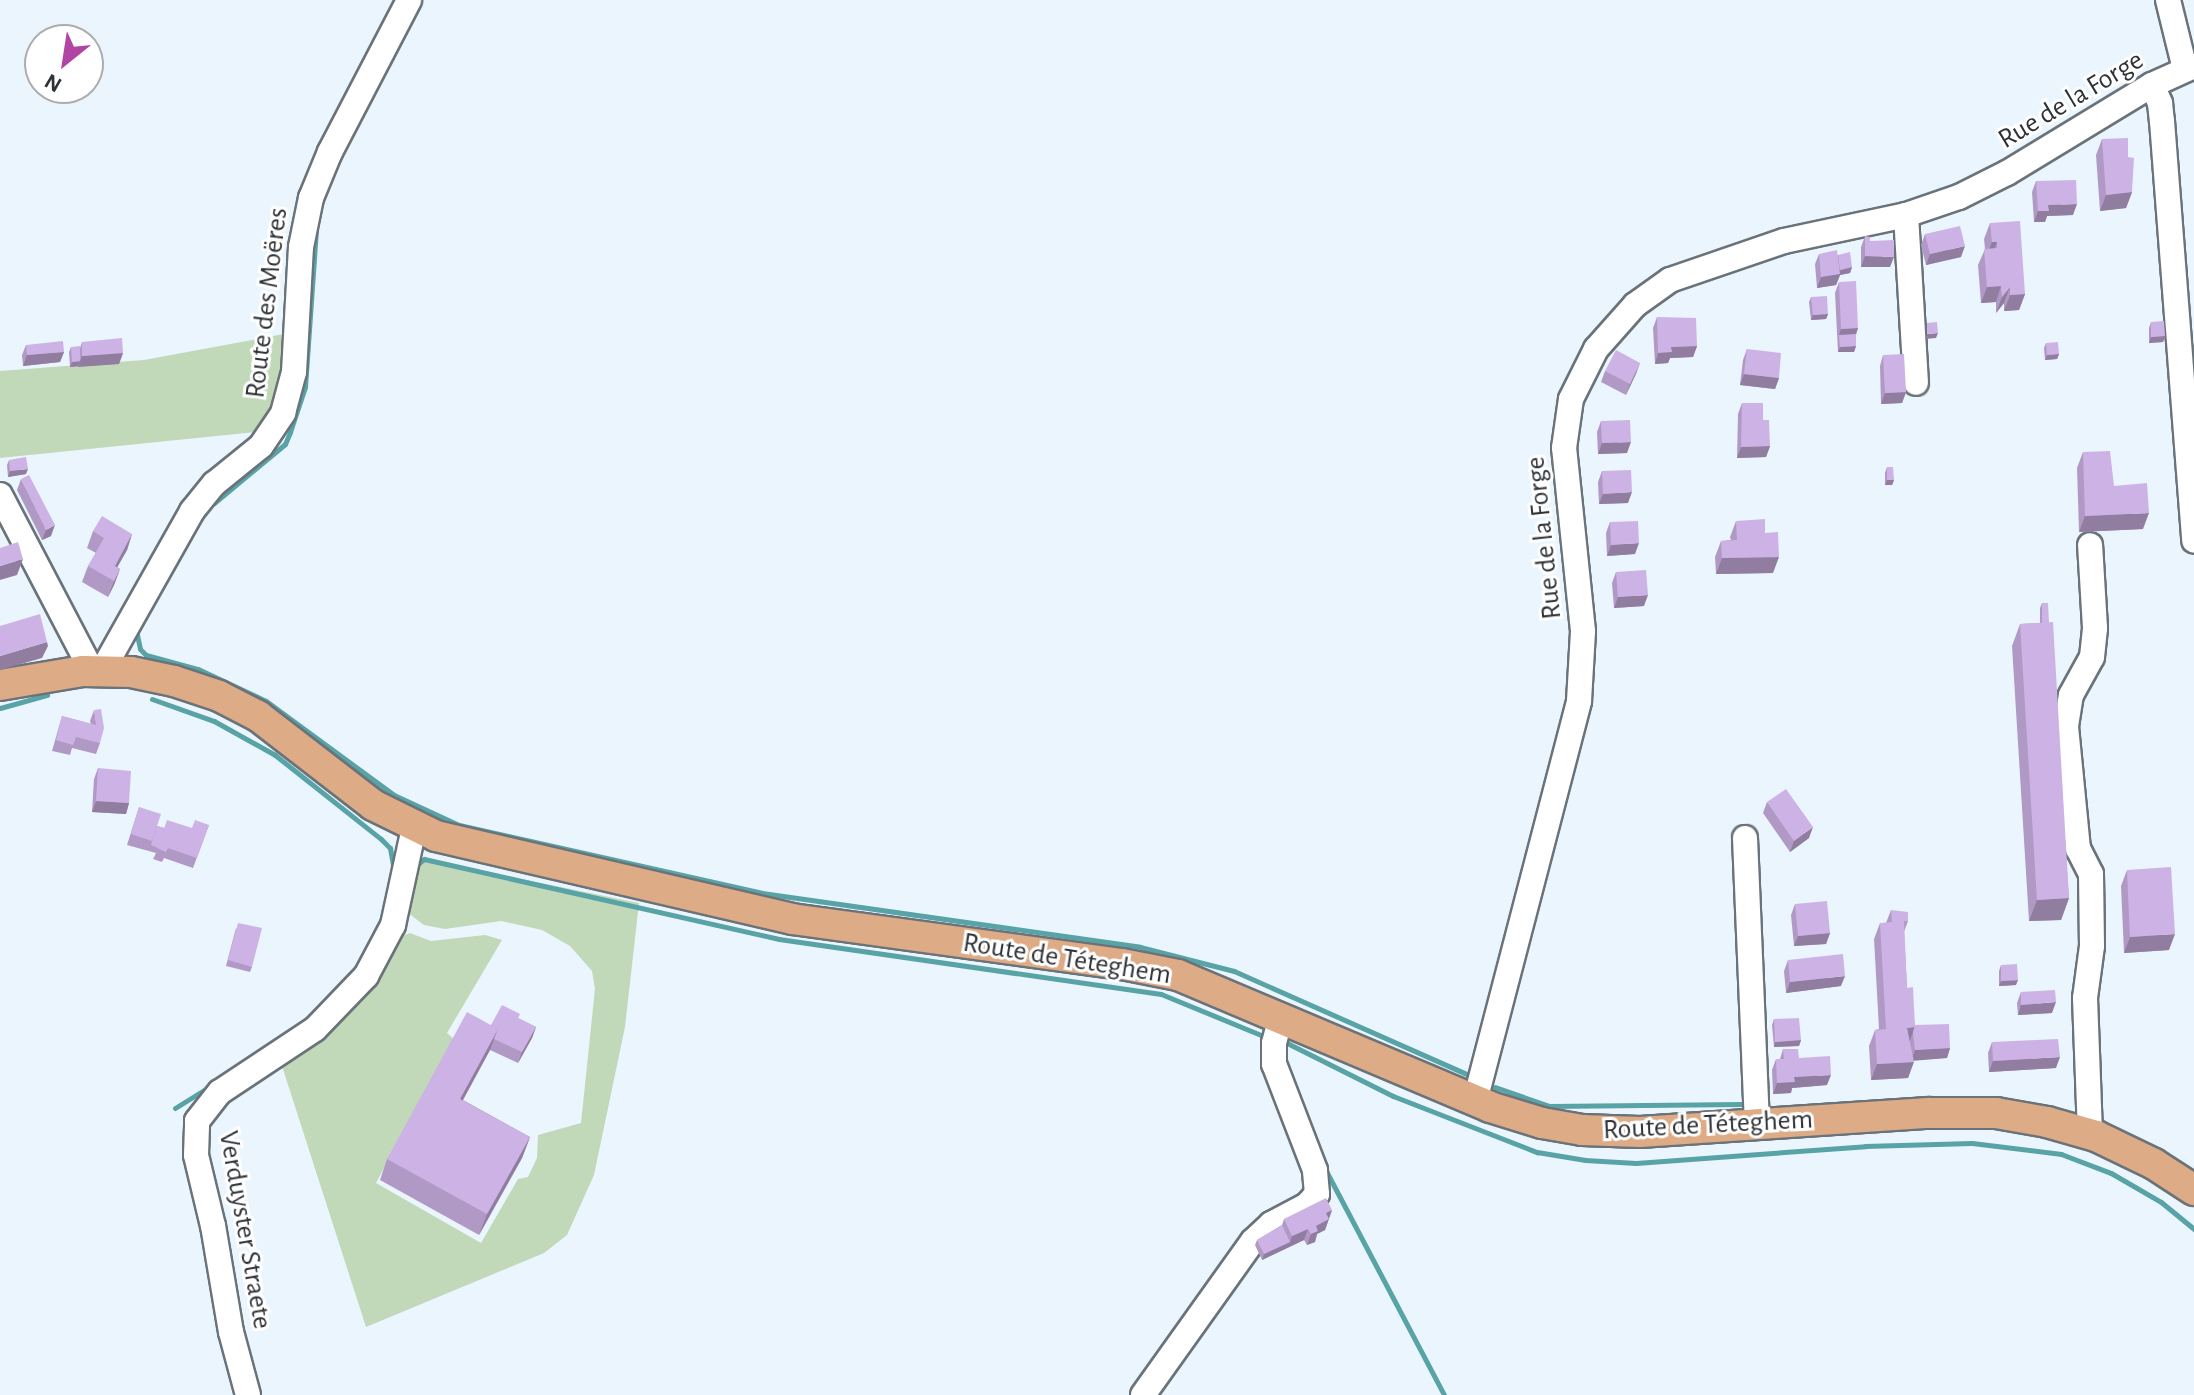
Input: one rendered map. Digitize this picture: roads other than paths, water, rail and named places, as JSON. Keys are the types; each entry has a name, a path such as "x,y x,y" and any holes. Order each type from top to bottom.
{"main road":[{"name":"Route de Téteghem","path":"0,685 32,677 97,671 174,681 233,702 284,734 373,805 414,828 486,850 783,918 1155,969 1201,982 1475,1101 1529,1120 1582,1130 1640,1132 1977,1112 2029,1118 2090,1134 2154,1164 2194,1190"}],"street":[{"name":"Route des Moëres","path":"97,671 192,511 214,484 261,446 283,413 294,372 301,247 311,198 330,152 409,0"},
{"path":"2168,0 2190,67"},
{"name":"Rue de la Forge","path":"1475,1101 1552,817 1581,684 1582,614 1564,448 1571,399 1581,373 1596,349 1625,314 1670,280 1784,241 1906,215 1959,197 1997,179 2152,85 2190,67"},
{"path":"2152,85 2160,103 2162,121 2194,541"},
{"path":"1906,215 1916,383"},
{"path":"0,495 97,671"},
{"path":"2090,545 2095,628 2092,657 2071,695 2066,726 2078,849 2091,874 2092,946 2085,998 2090,1134"},
{"name":"Verduyster Straete","path":"248,1395 234,1346 213,1226 198,1164 197,1121 220,1092 315,1029 373,966 393,925 414,828"},
{"path":"1745,838 1757,1125"},
{"path":"1143,1395 1253,1241 1271,1224 1307,1205 1317,1194 1315,1170 1274,1064 1281,1016"}],"waterway":[{"path":"214,503 285,444 290,432 305,387 316,230"},
{"path":"136,630 140,649 146,655 198,669 266,701 394,795 459,825 762,893 1140,947 1234,971 1466,1074"},
{"path":"0,708 47,695"},
{"path":"152,699 214,721 275,755 381,839 390,848 394,871"},
{"path":"414,867 424,859 779,939 1161,994 1261,1035"},
{"path":"1283,1041 1393,1096 1537,1152 1585,1160 1636,1163 1865,1146 1972,1143 2061,1154 2111,1173 2161,1202 2194,1229"},
{"path":"175,1108 212,1085"},
{"path":"1495,1087 1549,1106 1742,1104"},
{"path":"1325,1169 1444,1395"}]}
